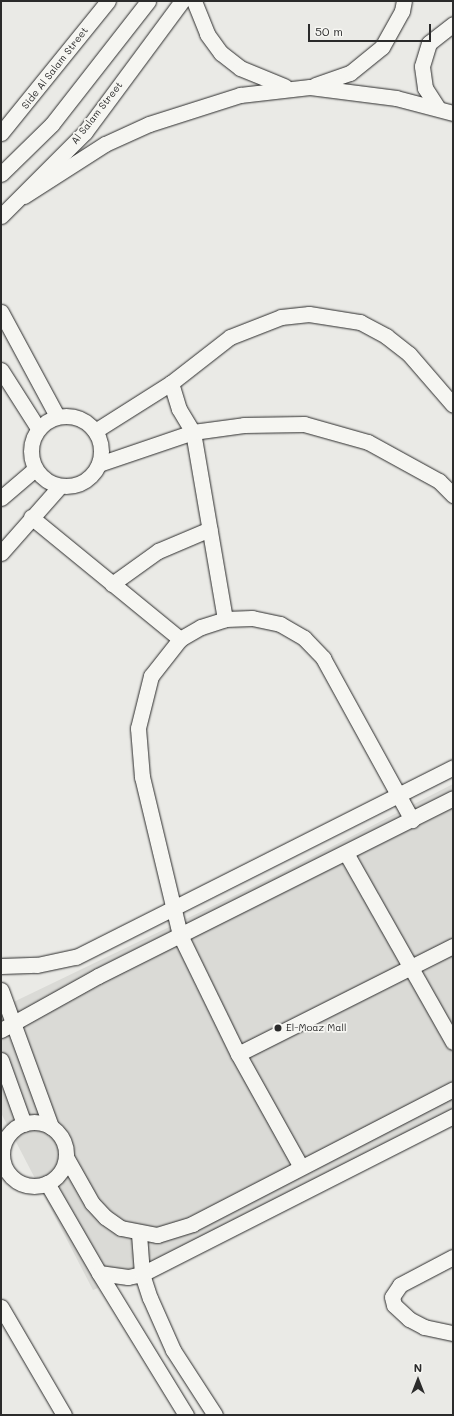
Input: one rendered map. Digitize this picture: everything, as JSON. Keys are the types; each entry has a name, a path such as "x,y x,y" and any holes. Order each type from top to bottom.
{"street":[{"name":"Side Al Salam Street","path":"1,133 108,1"},
{"path":"1,174 52,124 148,1"},
{"name":"Al Salam Street","path":"2,218 85,132 182,1"},
{"path":"194,1 207,34 222,53 240,68 287,87"},
{"path":"310,87 350,73 382,47 404,1"},
{"path":"438,108 425,88 422,66 429,43 453,24"},
{"path":"24,196 98,148 149,124 209,104 287,87 310,87 396,98 453,113"},
{"path":"1,312 56,416"},
{"path":"95,431 171,383 230,337 254,325 281,317 337,316 386,336 409,354 453,405"},
{"path":"1,370 38,428"},
{"path":"171,383 179,409 193,432 225,619"},
{"path":"99,464 100,441 95,431 78,417 56,416 38,428 30,448 35,469 46,480 60,486 83,482 99,464 193,432 272,423 328,428 368,442 446,480 453,495"},
{"path":"1,498 35,469"},
{"path":"1,552 60,486"},
{"path":"31,517 180,639"},
{"path":"112,584 158,552 210,529"},
{"path":"301,1167 238,1054 180,935 142,777 138,728 151,676 180,639 225,619 252,618 280,624 304,638 339,682 412,820"},
{"path":"1,966 37,965 76,957 453,767"},
{"path":"7,1027 98,976 412,820 453,798"},
{"path":"346,853 453,1042"},
{"path":"238,1054 453,946"},
{"path":"1,990 7,1027 51,1127 62,1140 66,1157 100,1212 121,1228 139,1234 174,1232 453,1088"},
{"path":"1,1060 24,1124"},
{"path":"100,1273 128,1278 142,1274 453,1116"},
{"path":"51,1127 24,1124 9,1135 1,1152 6,1179 28,1186 48,1183 57,1177 66,1157"},
{"path":"48,1183 100,1273 186,1415"},
{"path":"139,1234 142,1274 173,1350 215,1415"},
{"path":"453,1257 400,1285 392,1297 394,1305 409,1320 424,1327 453,1333"},
{"path":"1,1307 64,1415"},
{"path":"170,1388 189,1376"}],"shaded area":[{"path":"453,784 453,1110 146,1269 93,1290 1,1113 1,1008 275,876"}],"place":[{"name":"El-Moaz Mall","path":"278,1028"}]}
